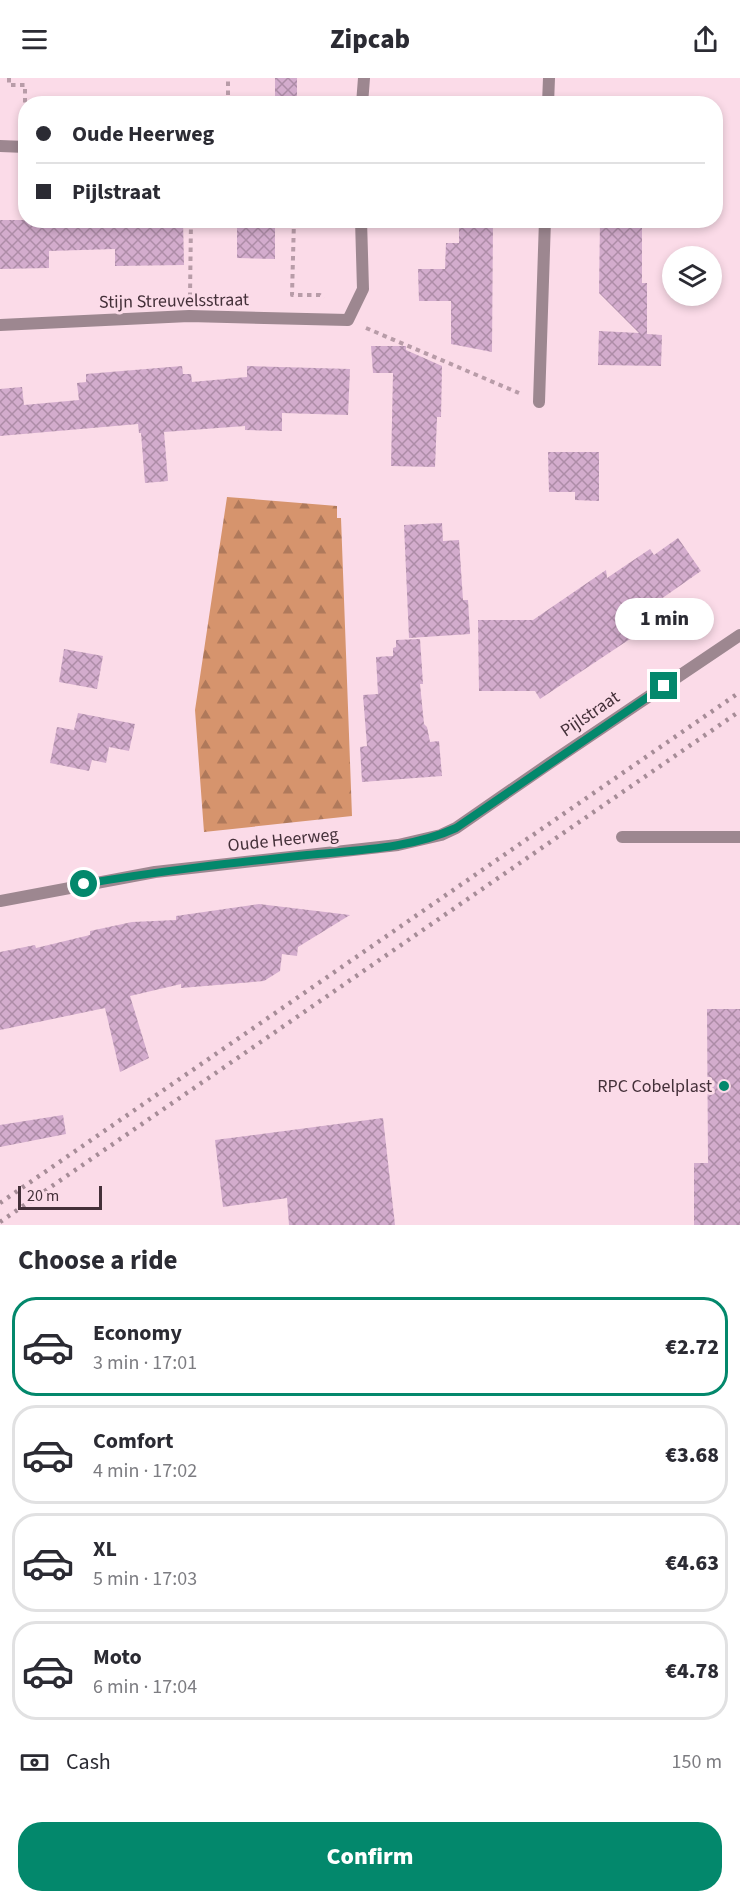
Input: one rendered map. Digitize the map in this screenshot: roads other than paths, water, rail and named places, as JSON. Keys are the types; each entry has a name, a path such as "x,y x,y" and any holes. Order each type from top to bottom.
{"street":[{"path":"363,96 364,78"},
{"path":"548,96 549,78"},
{"path":"0,146 18,147"},
{"name":"Stijn Streuvelsstraat","path":"0,325 189,316 348,320 363,289 361,228"},
{"path":"539,402 545,228"},
{"name":"Pijlstraat","path":"550,763 740,635"},
{"name":"Oude Heerweg","path":"0,901 155,872 398,845 441,835 456,828 550,763"},
{"path":"622,837 740,837"}],"railway":[{"path":"0,1203 740,692"},
{"path":"0,1222 740,711"}],"place":[{"name":"RPC Cobelplast","path":"724,1086"}]}
